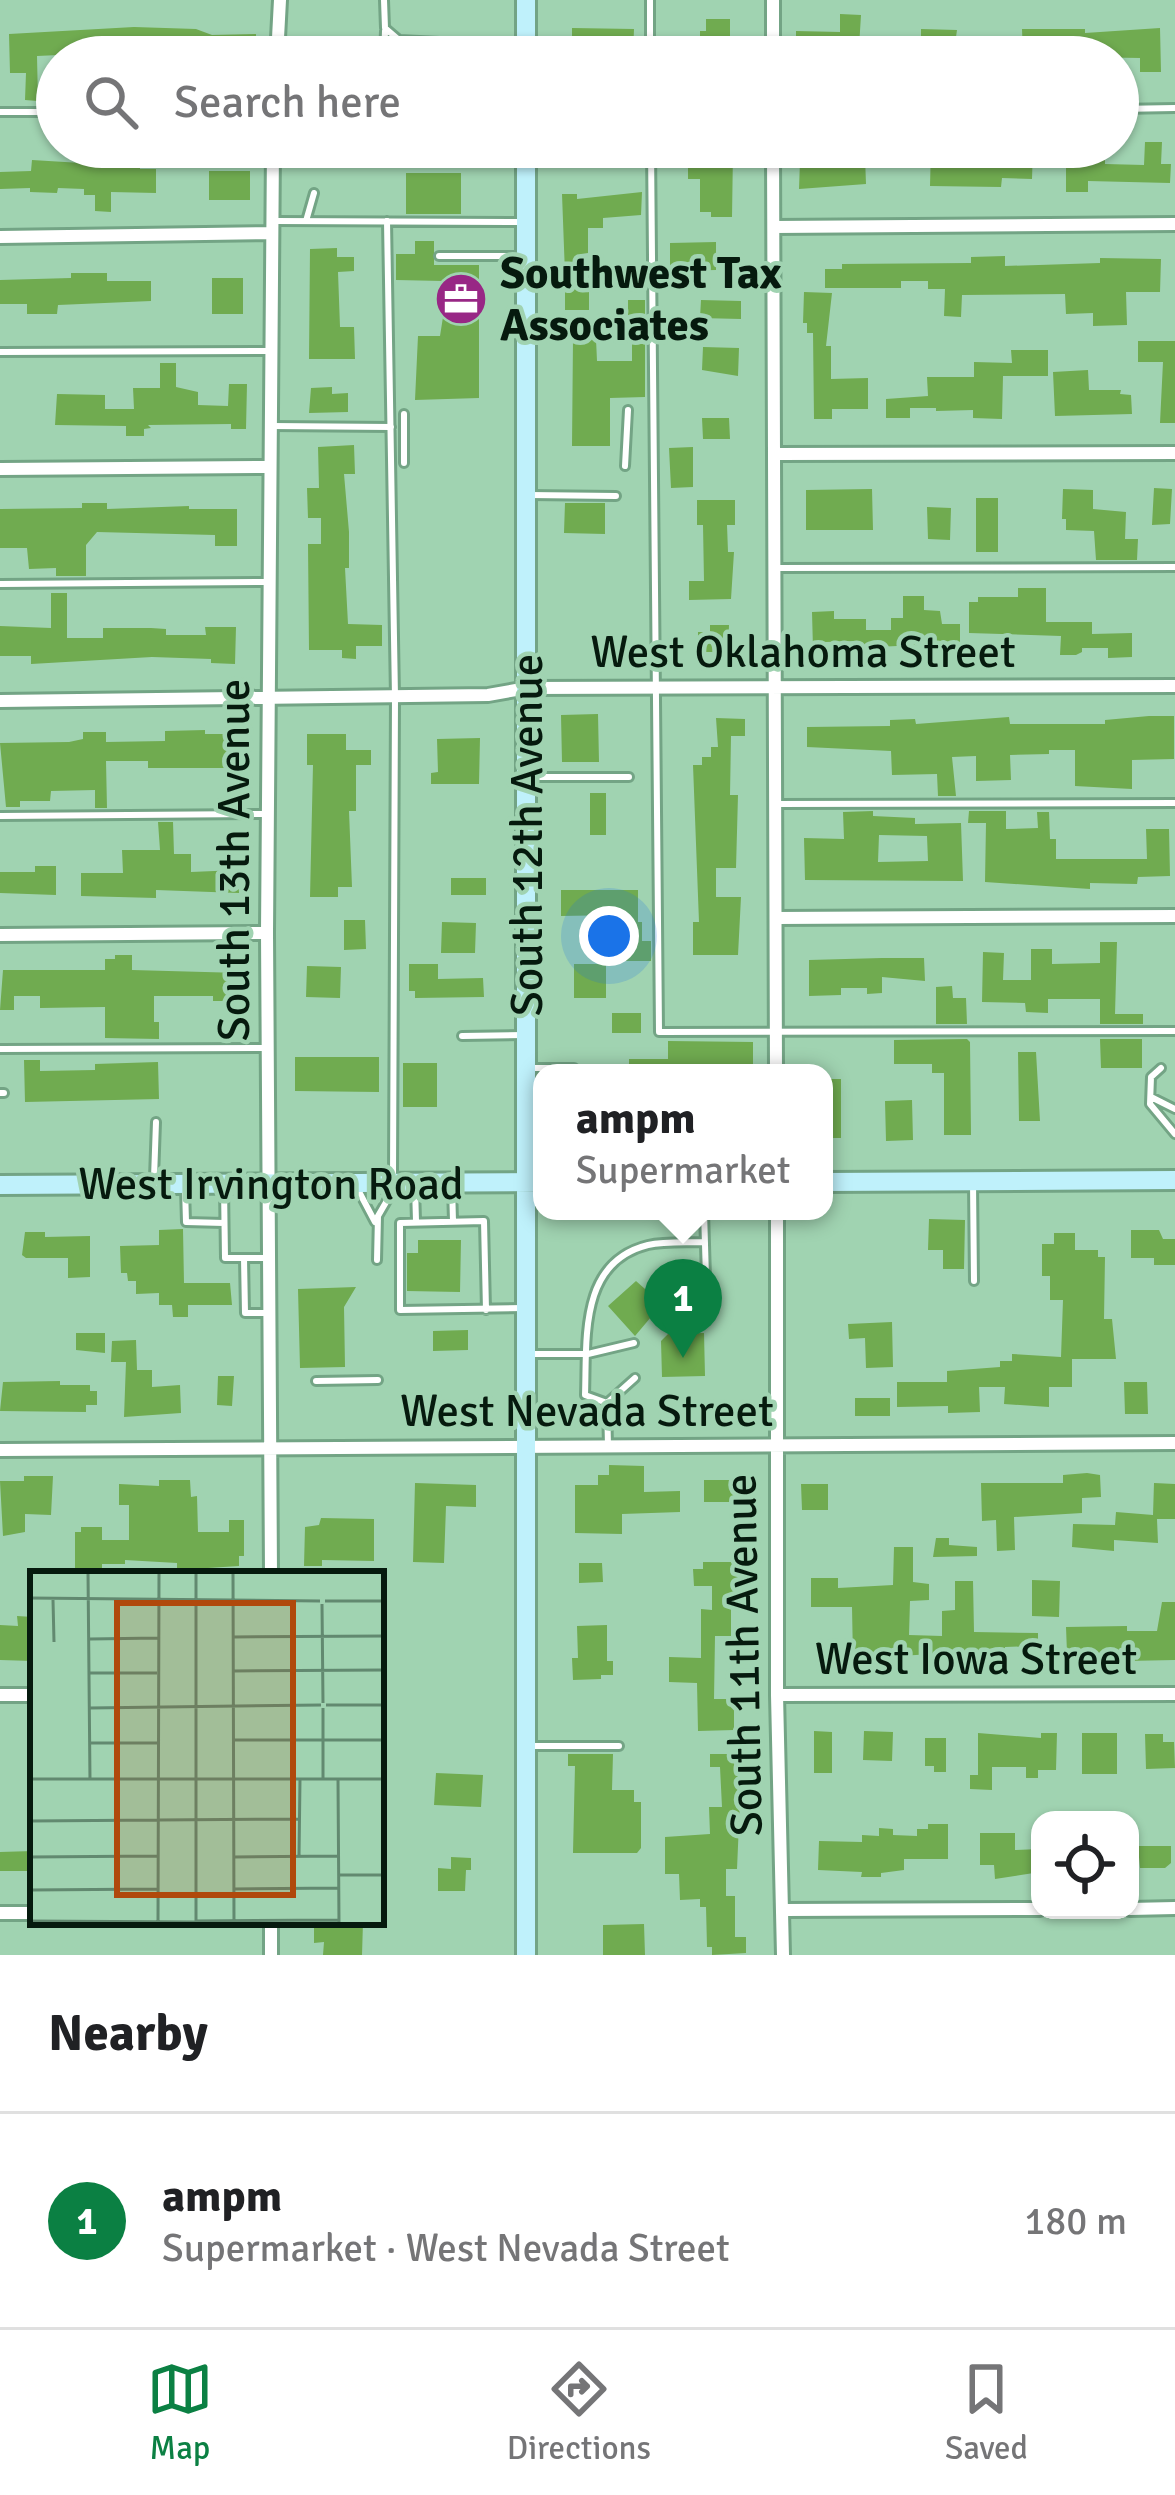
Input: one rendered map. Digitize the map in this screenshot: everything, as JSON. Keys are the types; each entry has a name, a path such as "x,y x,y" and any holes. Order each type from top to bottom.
{"main road":[{"path":"526,0 526,36"},
{"name":"South 12th Avenue","path":"526,168 526,1069 533,1169"},
{"path":"833,1181 1175,1180"},
{"name":"West Irvington Road","path":"0,1185 533,1183"},
{"name":"South 12th Avenue","path":"526,1955 526,1308 533,1199"}],"street":[{"path":"278,36 280,0"},
{"path":"772,0 773,36"},
{"name":"South 13th Avenue","path":"271,1571 268,467 273,168"},
{"path":"773,168 776,1064"},
{"path":"773,227 1175,224"},
{"path":"0,236 272,227"},
{"path":"775,454 1175,453"},
{"path":"0,469 268,467"},
{"name":"West Oklahoma Street","path":"0,701 488,695 527,688 1175,686"},
{"path":"776,918 1175,916"},
{"path":"0,935 268,933"},
{"name":"South 11th Avenue","path":"777,1220 777,1695 783,1955"},
{"name":"West Nevada Street","path":"0,1450 1175,1443"},
{"name":"West Iowa Street","path":"777,1695 1175,1694"},
{"path":"1139,1909 1175,1908"},
{"path":"784,1910 1031,1909"}],"lane":[{"path":"384,0 385,36"},
{"path":"650,0 650,36"},
{"path":"385,28 394,36"},
{"path":"1139,109 1175,109"},
{"path":"0,112 36,112"},
{"path":"651,168 659,1032 1175,1031"},
{"path":"306,220 314,193"},
{"path":"272,227 306,220 526,223"},
{"path":"387,221 402,1183 416,1222"},
{"path":"440,256 526,256"},
{"path":"526,281 594,281"},
{"path":"526,329 594,328"},
{"path":"0,352 269,351"},
{"path":"625,466 628,410"},
{"path":"404,415 404,463"},
{"path":"269,426 392,427"},
{"path":"527,494 616,496"},
{"path":"775,568 1175,567"},
{"path":"0,584 270,582"},
{"path":"527,777 629,777"},
{"path":"775,804 1175,803"},
{"path":"0,816 271,814"},
{"path":"462,1036 526,1035"},
{"path":"0,1049 268,1048"},
{"path":"526,1069 533,1069"},
{"path":"1161,1069 1151,1077 1150,1104 1175,1134"},
{"path":"1150,1096 1175,1109"},
{"path":"154,1184 156,1122"},
{"path":"973,1181 974,1281"},
{"path":"376,1225 402,1183"},
{"path":"452,1183 453,1222"},
{"path":"185,1184 186,1222 224,1223"},
{"path":"224,1184 225,1258 272,1258"},
{"path":"355,1184 376,1225 376,1260"},
{"path":"704,1220 706,1311"},
{"path":"486,1310 484,1221 400,1223 400,1310 486,1310 526,1308"},
{"path":"607,1403 585,1395 588,1318 597,1280 617,1259 648,1245 705,1242"},
{"path":"244,1258 245,1313 272,1313"},
{"path":"527,1354 586,1354 634,1342"},
{"path":"608,1447 607,1403 634,1378"},
{"path":"316,1381 378,1380"},
{"path":"526,1746 619,1746"}],"building":[{"path":"840,14 861,15 860,36 796,36 796,31 840,32"},
{"path":"706,19 730,19 730,36 700,36 700,31 706,31"},
{"path":"134,27 256,36 36,36 36,101 25,100 26,73 10,73 9,34"},
{"path":"572,28 634,29 634,36 572,36"},
{"path":"1160,28 1161,72 1140,72 1139,36 1022,36 1022,29 1085,29 1085,33"},
{"path":"921,29 957,30 956,36 921,36"},
{"path":"1145,142 1162,142 1161,164 1171,164 1170,183 1088,181 1088,192 1066,192 1066,168 1144,165"},
{"path":"32,160 36,168 156,169 156,193 111,192 111,212 95,211 95,195 84,195 84,189 58,188 57,193 0,189 0,172 31,171"},
{"path":"688,168 733,168 732,217 700,212 700,179 688,179"},
{"path":"800,168 865,168 866,184 799,189"},
{"path":"930,168 1032,168 1032,179 1002,178 1001,187 930,186"},
{"path":"209,171 250,171 250,200 209,200"},
{"path":"406,173 461,173 461,214 406,214"},
{"path":"642,192 641,215 603,218 603,228 588,228 588,253 581,254 580,274 565,274 562,194 577,194 577,199"},
{"path":"415,241 434,241 434,265 479,265 479,398 415,400 418,336 440,336 443,281 396,280 396,254 415,254"},
{"path":"716,242 716,270 670,271 670,243"},
{"path":"337,248 337,257 354,257 354,271 338,272 340,327 354,327 355,359 309,359 310,249"},
{"path":"1005,256 1005,266 1100,263 1100,258 1161,259 1160,292 1126,292 1127,325 1093,326 1093,313 1066,314 1065,294 962,295 961,317 944,316 945,289 928,289 928,281 901,281 901,288 825,288 825,269 842,269 842,264 971,263 971,257"},
{"path":"71,273 107,273 107,281 151,281 151,301 58,305 57,314 27,314 27,304 0,304 0,280 71,278"},
{"path":"212,278 243,278 243,314 212,314"},
{"path":"565,289 589,289 589,310 565,310"},
{"path":"804,292 832,293 826,346 831,346 831,379 868,378 868,409 832,409 832,419 814,419 813,333 807,333 807,323 803,323"},
{"path":"628,300 645,300 645,397 610,398 610,446 572,446 573,339 596,339 597,361 632,361 632,335 622,335"},
{"path":"701,300 741,301 741,319 700,318"},
{"path":"1138,341 1175,341 1175,423 1160,423 1163,362 1138,362"},
{"path":"703,347 739,348 738,376 702,370"},
{"path":"1011,350 1048,350 1048,376 1003,376 1002,419 973,418 973,410 936,408 910,408 910,418 886,418 886,399 928,396 927,377 974,377 974,362 1012,363"},
{"path":"160,363 176,363 176,387 198,392 198,405 228,406 229,384 247,384 246,429 231,429 231,424 148,425 151,428 144,429 144,436 126,436 126,426 55,425 57,394 105,395 105,409 134,409 133,388 160,388"},
{"path":"1088,370 1089,390 1121,390 1120,394 1131,395 1132,414 1055,416 1053,372"},
{"path":"332,387 332,394 348,393 348,412 309,413 311,388"},
{"path":"702,418 729,418 730,439 703,439"},
{"path":"354,445 355,474 344,474 348,624 382,625 382,646 356,646 356,659 342,658 342,650 309,650 308,544 321,544 321,518 308,518 307,488 319,488 318,447"},
{"path":"693,447 693,487 671,488 669,448"},
{"path":"1154,488 1172,489 1170,524 1152,525"},
{"path":"872,489 873,530 806,530 806,490"},
{"path":"1063,489 1093,490 1093,509 1126,512 1125,539 1138,539 1137,560 1096,560 1094,531 1066,530"},
{"path":"976,498 998,498 998,552 976,552"},
{"path":"697,500 735,500 735,525 727,525 728,552 734,552 731,599 689,600 689,581 704,581 703,525 697,525"},
{"path":"82,503 107,503 107,509 237,509 237,546 215,546 215,535 97,532 86,545 86,576 56,576 56,568 29,569 27,548 0,548 0,509 82,508"},
{"path":"565,503 605,503 605,534 564,533"},
{"path":"927,507 951,508 950,540 928,539"},
{"path":"1018,588 1046,588 1046,622 1092,622 1092,634 1132,633 1132,657 1108,658 1108,648 1082,648 1076,655 1060,655 1061,636 969,633 969,602 978,602 978,597 1018,597"},
{"path":"51,593 67,593 67,638 103,638 103,628 206,635 205,627 236,627 235,664 152,657 31,664 31,656 0,656 0,626 51,628"},
{"path":"903,596 924,596 924,610 940,611 942,624 960,624 960,643 855,648 855,641 826,642 826,649 813,649 812,612 834,611 834,619 866,619 866,630 891,630 891,618 903,618"},
{"path":"710,625 729,625 728,652 698,652 698,632 710,632"},
{"path":"598,714 599,762 562,762 561,715"},
{"path":"1174,716 1174,759 1132,760 1132,789 1075,786 1075,750 1049,750 1049,754 1010,755 1011,780 976,781 976,756 952,757 956,796 938,796 937,774 892,775 891,751 807,747 807,727 1009,717 1010,724 1105,724 1105,720"},
{"path":"716,718 745,719 745,736 731,736 730,795 738,795 736,868 716,868 716,897 741,897 738,955 693,955 693,922 699,922 693,765 702,765 702,757 711,757 711,747 718,747"},
{"path":"205,730 205,734 236,734 237,768 148,768 148,761 106,761 107,808 95,808 95,790 51,791 50,801 20,801 20,807 6,807 0,743 69,742 83,739 83,732 106,732 106,742 165,741 165,731"},
{"path":"307,734 346,734 346,750 371,750 371,765 356,765 356,811 349,811 352,887 338,887 338,897 310,897 313,765 307,765"},
{"path":"480,738 479,784 431,784 431,773 438,772 437,739"},
{"path":"590,793 606,793 606,835 590,835"},
{"path":"969,811 1006,811 1006,829 1038,828 1037,812 1049,812 1056,859 1147,859 1146,829 1169,829 1170,876 1138,877 1137,884 1090,883 1090,889 985,882 986,823 968,823"},
{"path":"843,812 915,818 915,824 961,823 963,881 805,880 804,838 844,839","holes":["879,835 927,836 928,861 878,862"]},
{"path":"158,822 173,822 174,854 191,854 191,872 238,870 239,893 156,890 156,898 81,896 81,873 123,873 122,850 160,850"},
{"path":"35,866 56,866 56,895 0,893 0,872 35,872"},
{"path":"451,878 486,878 486,895 451,895"},
{"path":"561,890 638,890 638,922 642,922 642,941 651,941 651,961 619,961 619,915 561,916"},
{"path":"344,920 365,920 366,949 344,950"},
{"path":"442,922 476,923 475,953 441,953"},
{"path":"1100,942 1117,942 1115,1014 1143,1014 1143,1024 1100,1024 1100,999 1048,999 1048,1013 1026,1012 1025,1003 982,1002 983,952 1004,953 1003,980 1031,980 1031,949 1052,949 1052,964 1100,963"},
{"path":"115,955 132,955 132,970 241,973 242,1001 154,996 159,1039 105,1038 105,1007 40,1008 40,996 14,996 14,1010 0,1010 3,970 105,970 105,959 115,959"},
{"path":"924,958 925,981 882,977 882,993 841,988 841,995 809,996 809,960"},
{"path":"409,964 438,964 438,979 483,978 484,997 415,998 415,991 409,991"},
{"path":"574,964 606,964 606,998 574,998"},
{"path":"307,966 341,967 340,998 306,997"},
{"path":"952,986 953,998 966,998 967,1024 936,1024 936,987"},
{"path":"612,1013 641,1013 641,1033 612,1033"},
{"path":"967,1039 971,1135 944,1135 944,1073 932,1073 932,1064 894,1064 894,1040"},
{"path":"1100,1039 1142,1039 1142,1068 1101,1068"},
{"path":"668,1041 753,1042 753,1064 629,1064 629,1059 668,1059"},
{"path":"1018,1052 1036,1052 1040,1121 1019,1121"},
{"path":"295,1057 379,1057 379,1092 295,1091"},
{"path":"24,1060 40,1060 40,1071 158,1062 159,1099 25,1102"},
{"path":"403,1063 437,1063 437,1107 403,1107"},
{"path":"833,1079 841,1079 841,1138 833,1138"},
{"path":"912,1100 913,1140 886,1141 885,1101"},
{"path":"929,1219 965,1220 964,1269 943,1269 943,1250 928,1250"},
{"path":"183,1229 184,1283 230,1283 232,1305 188,1305 188,1317 173,1317 172,1305 159,1305 159,1293 136,1294 136,1281 128,1281 127,1273 121,1273 120,1246 159,1245 159,1230"},
{"path":"1131,1230 1159,1230 1163,1239 1175,1239 1175,1265 1154,1265 1154,1258 1131,1258"},
{"path":"25,1232 45,1232 45,1237 90,1236 90,1277 68,1278 68,1258 26,1258 22,1255"},
{"path":"1054,1233 1075,1233 1075,1250 1098,1250 1098,1257 1105,1257 1104,1319 1112,1319 1116,1359 1072,1359 1072,1387 1049,1387 1049,1407 1004,1404 1005,1387 979,1387 980,1412 948,1413 948,1406 897,1407 897,1382 947,1382 947,1371 1000,1367 1000,1361 1012,1361 1012,1354 1061,1357 1063,1300 1050,1300 1050,1276 1042,1276 1042,1244 1054,1244"},
{"path":"418,1240 461,1240 460,1292 407,1291 407,1253 418,1253"},
{"path":"636,1281 662,1304 635,1336 608,1306"},
{"path":"356,1287 344,1307 345,1367 300,1368 298,1289"},
{"path":"892,1322 893,1367 866,1368 865,1338 849,1339 848,1324"},
{"path":"468,1330 468,1350 433,1351 433,1331"},
{"path":"76,1333 105,1333 105,1353 76,1350"},
{"path":"704,1333 705,1376 662,1377 661,1341 668,1334"},
{"path":"136,1340 137,1370 152,1370 152,1387 180,1385 181,1413 124,1417 126,1362 111,1362 112,1341"},
{"path":"218,1376 234,1376 232,1406 217,1405"},
{"path":"60,1381 60,1385 90,1385 90,1391 97,1391 97,1405 86,1405 86,1412 0,1411 3,1382"},
{"path":"1124,1382 1147,1382 1148,1414 1125,1414"},
{"path":"855,1398 890,1398 890,1416 855,1416"},
{"path":"609,1465 644,1466 644,1492 680,1491 680,1512 622,1514 622,1534 575,1533 575,1485 598,1485 598,1475 609,1475"},
{"path":"1063,1475 1100,1475 1101,1497 1082,1498 1082,1513 1014,1517 1015,1550 997,1551 996,1520 982,1521 981,1483 1063,1483"},
{"path":"24,1476 53,1476 51,1515 25,1514 25,1532 3,1536 0,1481 24,1481"},
{"path":"159,1480 190,1480 191,1497 197,1496 198,1532 229,1532 229,1520 244,1520 244,1556 239,1556 239,1566 177,1570 177,1563 125,1560 125,1564 102,1564 102,1568 75,1568 75,1532 81,1532 81,1527 102,1527 102,1540 129,1540 129,1505 119,1505 119,1484 159,1486"},
{"path":"704,1480 743,1480 743,1502 704,1502"},
{"path":"415,1483 476,1485 476,1507 446,1506 444,1563 413,1562"},
{"path":"1154,1483 1175,1484 1175,1519 1157,1519 1158,1543 1114,1540 1114,1551 1072,1547 1073,1524 1115,1525 1116,1512 1153,1515"},
{"path":"801,1484 828,1484 828,1510 802,1510"},
{"path":"321,1518 374,1519 374,1561 322,1560 322,1566 304,1566 305,1527 319,1525"},
{"path":"936,1538 949,1538 949,1545 977,1547 977,1556 933,1557"},
{"path":"894,1547 913,1547 913,1582 929,1584 929,1600 910,1601 909,1635 942,1636 942,1611 955,1610 955,1581 973,1581 974,1632 1038,1633 1038,1646 1005,1647 1005,1655 961,1656 961,1660 947,1660 947,1653 853,1659 852,1607 811,1607 811,1578 838,1578 838,1588 893,1585"},
{"path":"703,1562 744,1562 744,1599 742,1607 731,1607 731,1636 715,1636 714,1699 734,1699 734,1730 698,1731 697,1683 669,1682 669,1657 701,1658 701,1609 712,1610 712,1586 694,1586 693,1569 703,1569"},
{"path":"579,1563 602,1563 603,1582 579,1583"},
{"path":"1032,1580 1060,1581 1059,1617 1032,1616"},
{"path":"1162,1602 1175,1602 1175,1660 1077,1662 1077,1653 1067,1653 1066,1627 1127,1626 1127,1631 1157,1631"},
{"path":"17,1616 30,1617 30,1661 0,1660 0,1625 18,1626"},
{"path":"607,1625 607,1661 613,1661 613,1675 573,1680 577,1626"},
{"path":"814,1731 832,1732 832,1773 814,1773"},
{"path":"864,1731 893,1732 892,1761 863,1760"},
{"path":"978,1733 1041,1738 1041,1733 1057,1733 1056,1770 1038,1770 1038,1778 1026,1778 1026,1767 992,1767 992,1790 970,1789 970,1775 978,1775"},
{"path":"1082,1733 1117,1733 1117,1774 1082,1774"},
{"path":"1145,1734 1163,1734 1163,1742 1174,1742 1175,1768 1146,1769"},
{"path":"925,1738 946,1738 946,1772 925,1766"},
{"path":"568,1754 613,1754 612,1790 634,1790 634,1802 641,1802 637,1853 573,1853 575,1766 568,1766"},
{"path":"710,1754 742,1754 737,1869 726,1869 726,1896 735,1896 735,1937 746,1937 746,1953 712,1955 712,1947 707,1947 706,1907 700,1907 700,1899 680,1900 679,1874 665,1874 665,1837 710,1834 709,1807 722,1807 720,1767 710,1767"},
{"path":"436,1773 483,1775 481,1807 434,1805"},
{"path":"928,1824 948,1824 948,1859 904,1859 904,1870 881,1873 881,1877 818,1870 819,1841 862,1842 862,1835 879,1836 879,1828 893,1829 893,1835 917,1836 917,1829 928,1829"},
{"path":"980,1833 1015,1833 1015,1850 1031,1849 1031,1873 995,1879 994,1865 980,1865"},
{"path":"1139,1846 1171,1846 1171,1863 1165,1868 1140,1868"},
{"path":"30,1851 30,1871 0,1871 0,1852"},
{"path":"451,1857 471,1858 465,1891 438,1891 438,1868 451,1869"},
{"path":"644,1924 645,1955 603,1955 603,1925"},
{"path":"314,1925 363,1925 362,1955 323,1955 324,1942 314,1943"}],"place":[{"name":"Southwest Tax Associates","path":"461,299"},
{"name":"ampm","path":"683,1358"}]}
